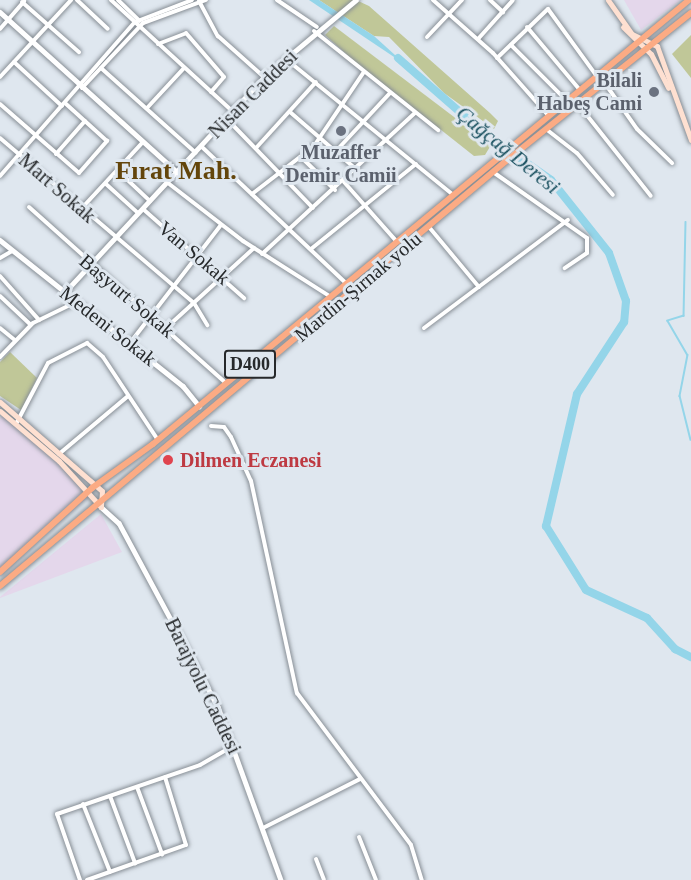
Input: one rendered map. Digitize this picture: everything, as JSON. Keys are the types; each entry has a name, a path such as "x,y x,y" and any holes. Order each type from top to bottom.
{"highway":[{"name":"Mardin-Şırnak yolu","path":"0,572 96,487 159,440 348,285 520,137 689,0"},
{"name":"Mardin-Şırnak yolu","path":"0,586 101,507 506,160 691,13"}],"main road":[{"path":"607,0 663,75 691,141"},
{"path":"638,42 653,44 691,141"},
{"path":"0,402 105,496 101,507 86,497 83,486 0,411"}],"street":[{"path":"0,77 71,0"},
{"path":"77,0 108,29"},
{"path":"111,0 139,23"},
{"path":"118,0 158,45 232,111"},
{"path":"0,176 76,90 78,83 139,23 192,0"},
{"path":"76,90 83,87 101,68 139,23 206,0"},
{"path":"277,0 438,130"},
{"name":"Nisan Caddesi","path":"64,293 113,238 202,147 264,77 315,29 356,0"},
{"path":"433,0 478,39 548,114"},
{"path":"427,37 462,0"},
{"path":"490,0 503,12"},
{"path":"478,39 513,0"},
{"path":"0,29 23,1 79,52"},
{"path":"199,1 213,30 264,77"},
{"path":"497,58 544,11 553,14 596,75"},
{"path":"0,12 177,173"},
{"path":"527,27 579,89"},
{"path":"158,45 186,33 224,77 211,92"},
{"path":"512,45 566,100"},
{"path":"285,58 452,194"},
{"path":"0,104 78,173 107,141 14,62"},
{"path":"101,68 196,153"},
{"path":"147,108 184,68"},
{"path":"252,194 302,158 321,138 364,72"},
{"path":"256,148 316,82"},
{"path":"604,82 637,129 672,163"},
{"path":"336,151 367,123 390,93"},
{"path":"578,104 651,196"},
{"path":"290,112 357,170"},
{"path":"262,254 389,142 415,112"},
{"path":"226,118 283,171 313,208"},
{"path":"56,154 85,121"},
{"path":"546,129 577,153 613,195"},
{"name":"Mart Sokak","path":"0,138 113,238 194,303 207,325"},
{"path":"81,209 143,142"},
{"path":"202,147 348,285"},
{"path":"302,158 335,190"},
{"path":"311,249 416,164"},
{"path":"118,171 150,201"},
{"path":"492,172 568,220 587,238 589,249 565,268"},
{"path":"344,182 363,207 397,242"},
{"path":"168,183 262,254 332,298"},
{"path":"106,184 138,213"},
{"name":"Başyurt Sokak","path":"28,207 88,265 166,328 226,384"},
{"name":"Van Sokak","path":"142,209 225,277 244,298"},
{"path":"424,328 568,220"},
{"path":"130,343 221,225"},
{"path":"429,227 479,287"},
{"name":"Medeni Sokak","path":"0,240 130,343 199,406"},
{"path":"166,328 225,277 254,248"},
{"path":"0,258 12,251"},
{"path":"0,276 39,320"},
{"path":"0,296 31,326"},
{"path":"0,357 15,340 39,320 76,302"},
{"path":"0,328 15,340"},
{"path":"16,424 48,363 78,343 95,346 159,440"},
{"path":"59,454 128,396"},
{"path":"211,426 224,427 251,481 297,693 411,845 422,880"},
{"name":"Barajyolu Caddesi","path":"101,507 118,523 234,745 281,880"},
{"path":"80,880 57,814 165,777 234,745"},
{"path":"87,880 186,845 165,777"},
{"path":"262,828 360,779"},
{"path":"137,787 162,854"},
{"path":"110,796 135,863"},
{"path":"83,804 110,872"},
{"path":"359,837 376,880"},
{"path":"316,859 324,880"}],"shaded area":[{"path":"624,0 681,0 641,30"},
{"path":"6,413 92,494 0,574 0,418"},
{"path":"101,514 122,552 0,598 0,597"}],"green space":[{"path":"319,0 356,0 369,6 490,113 498,121 494,129 444,93 389,37 374,36"},
{"path":"334,26 491,145 485,155 474,156 354,61 325,35"},
{"path":"691,35 691,78 672,54"},
{"path":"10,352 37,378 21,410 0,396 0,362"}],"water":[{"path":"309,0 319,0 374,36 406,65"}],"waterway":[{"name":"Çağçağ Deresi","path":"398,58 484,133 551,180 609,253 626,301 624,322 577,394 546,526 586,590 647,618 675,649 691,657"},
{"path":"686,222 684,316 668,321 688,355 680,396 691,440"}],"place":[{"name":"Bilali Habeş Cami","path":"654,92"},
{"name":"Muzaffer Demir Camii","path":"341,131"},
{"name":"Dilmen Eczanesi","path":"168,460"}],"district":[{"name":"Fırat Mah.","path":"176,171"}]}
